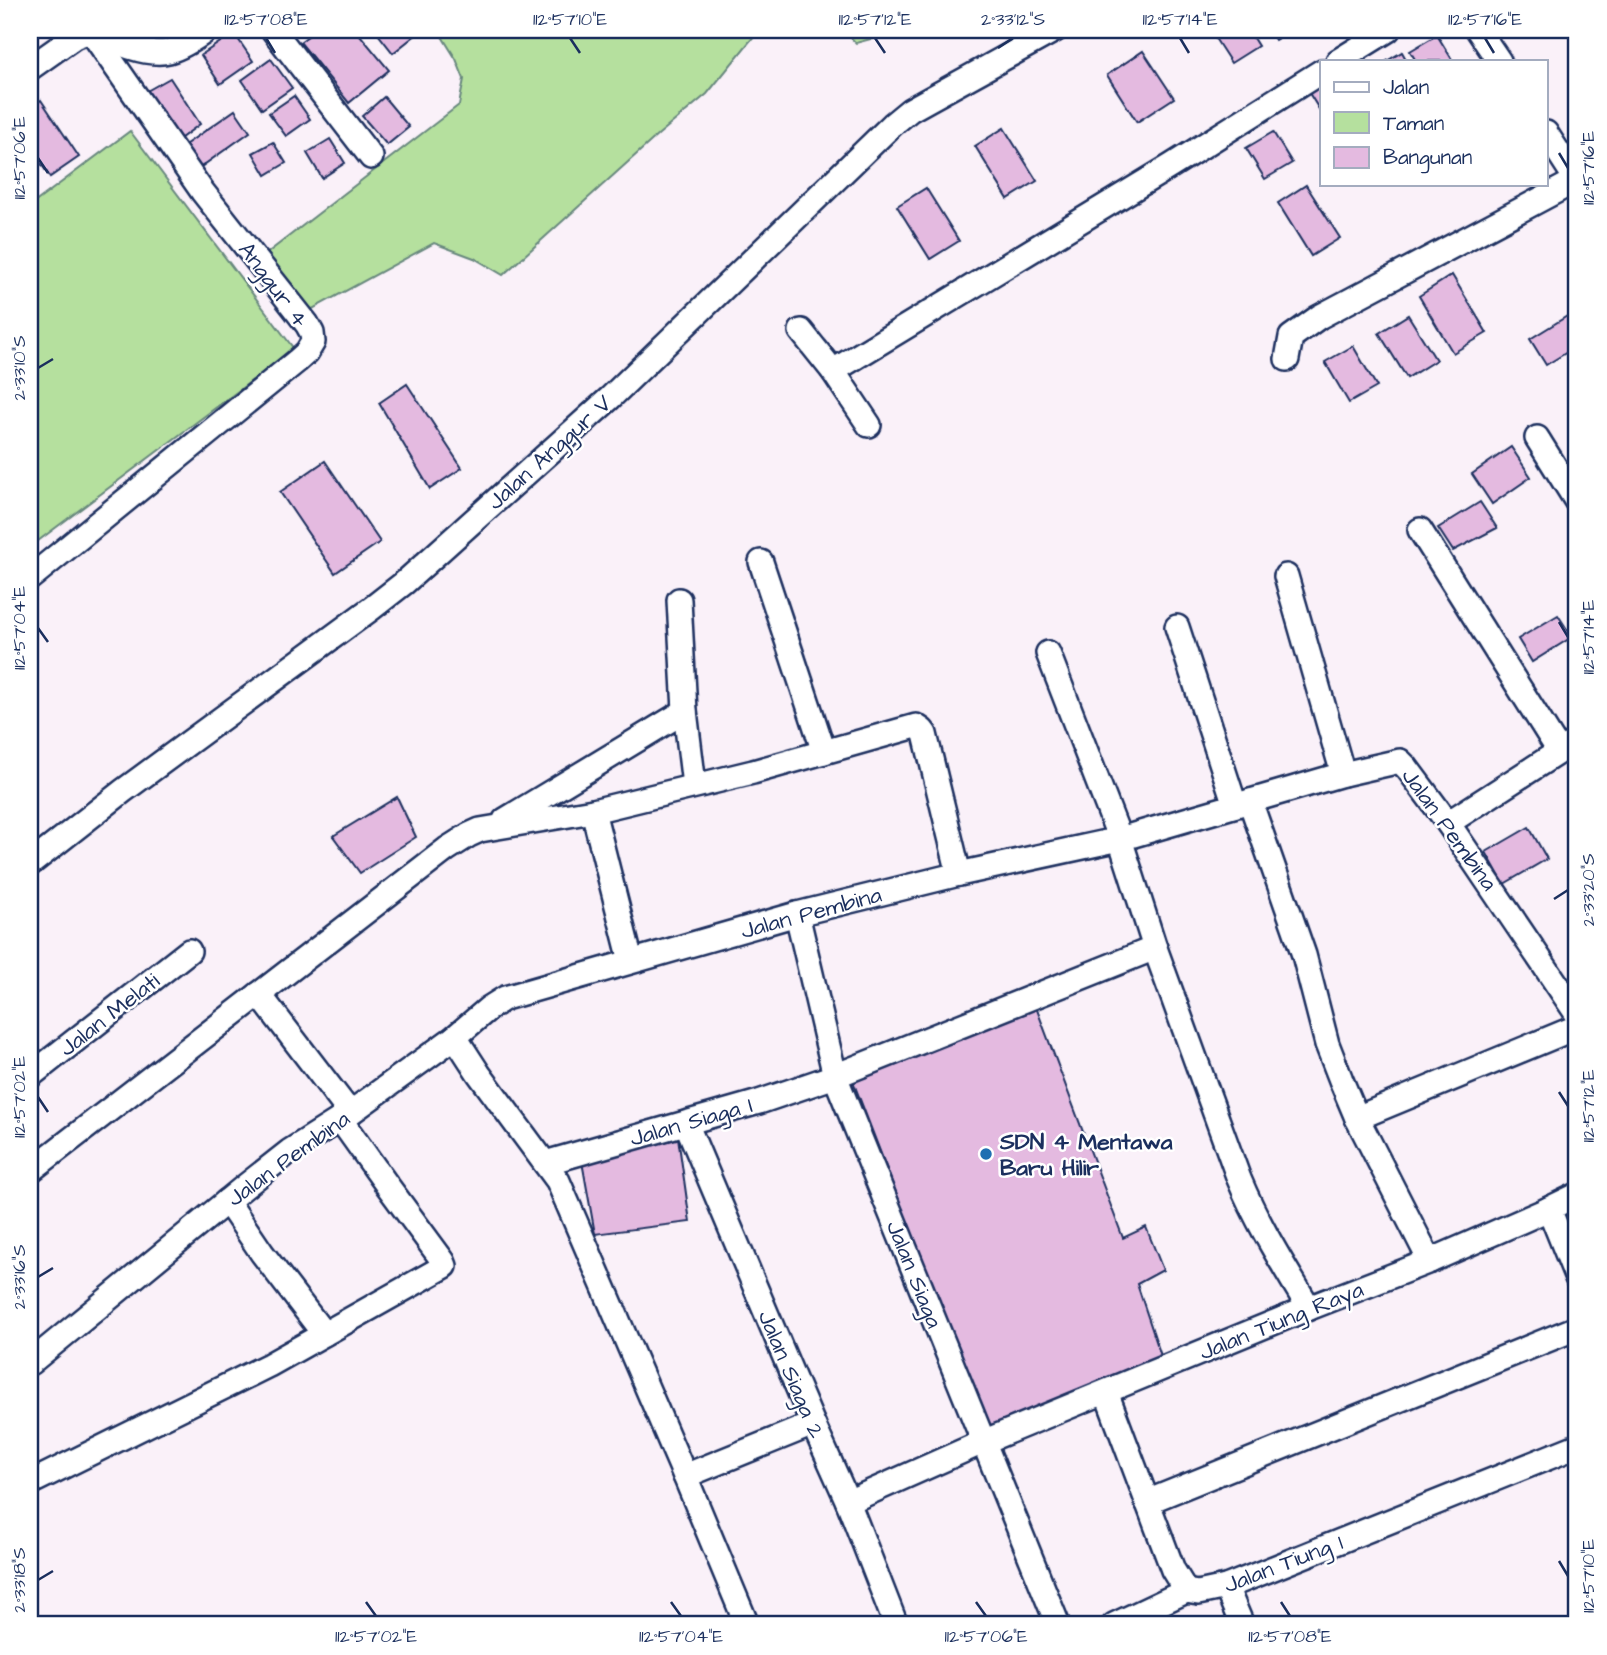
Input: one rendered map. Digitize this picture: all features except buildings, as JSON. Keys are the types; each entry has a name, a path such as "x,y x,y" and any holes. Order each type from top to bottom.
{"street":[{"path":"30,68 74,37 90,30 127,46 166,52 207,30"},
{"name":"Anggur 4","path":"30,578 297,361 313,342 307,324 202,191 90,30"},
{"path":"273,30 371,157"},
{"name":"Jalan Anggur V","path":"30,864 113,799 404,583 610,398 901,117 1055,30"},
{"path":"1340,60 1388,30"},
{"path":"1478,30 1498,60"},
{"path":"833,371 1320,72"},
{"path":"1287,359 1291,337 1319,317 1577,181 1548,136"},
{"path":"801,331 833,371 869,425"},
{"path":"1537,438 1577,502"},
{"path":"1420,530 1573,743 1448,823"},
{"path":"761,562 824,752"},
{"path":"1286,576 1343,774"},
{"path":"679,600 685,710 694,785"},
{"path":"1177,627 1304,955 1327,1044 1341,1080 1357,1118 1430,1261"},
{"path":"1048,653 1120,839 1155,948 1239,1179 1252,1210 1309,1308"},
{"path":"494,827 685,710"},
{"path":"30,1171 447,849 480,830 593,811 753,772 916,726 925,734 959,874"},
{"name":"Jalan Pembina","path":"33,1353 290,1151 345,1116 456,1037 489,1008 505,998 797,914 959,874 1120,839 1343,774 1400,761 1448,823 1577,1014"},
{"path":"593,811 631,961"},
{"name":"Jalan Siaga","path":"797,914 835,1076 1058,1625"},
{"name":"Jalan Siaga I","path":"545,1163 759,1102 835,1076 1155,948"},
{"name":"Jalan Melati","path":"30,1076 189,951"},
{"path":"30,1483 269,1365 444,1266 394,1195 345,1116 259,994"},
{"path":"1357,1118 1577,1027"},
{"path":"456,1037 479,1074 558,1181 567,1198 747,1625"},
{"name":"Jalan Siaga 2","path":"686,1123 848,1502 896,1625"},
{"name":"Jalan Tiung Raya","path":"848,1502 983,1442 1430,1261 1577,1195"},
{"path":"227,1201 262,1253 324,1334"},
{"path":"1549,1209 1577,1278"},
{"path":"1147,1502 1577,1328"},
{"path":"1106,1392 1173,1570 1186,1591 1114,1625"},
{"path":"685,1476 813,1424"},
{"name":"Jalan Tiung 1","path":"1186,1591 1198,1593 1226,1587 1577,1446"},
{"path":"1226,1587 1242,1625"}],"green space":[{"path":"438,30 759,30 707,94 503,275 474,258 434,243 307,312 266,254 459,105 464,79 456,59"},
{"path":"843,30 901,30 856,43"},
{"path":"130,131 294,349 30,547 30,206"}],"place":[{"name":"SDN 4 Mentawa Baru Hilir","path":"986,1154"}]}
